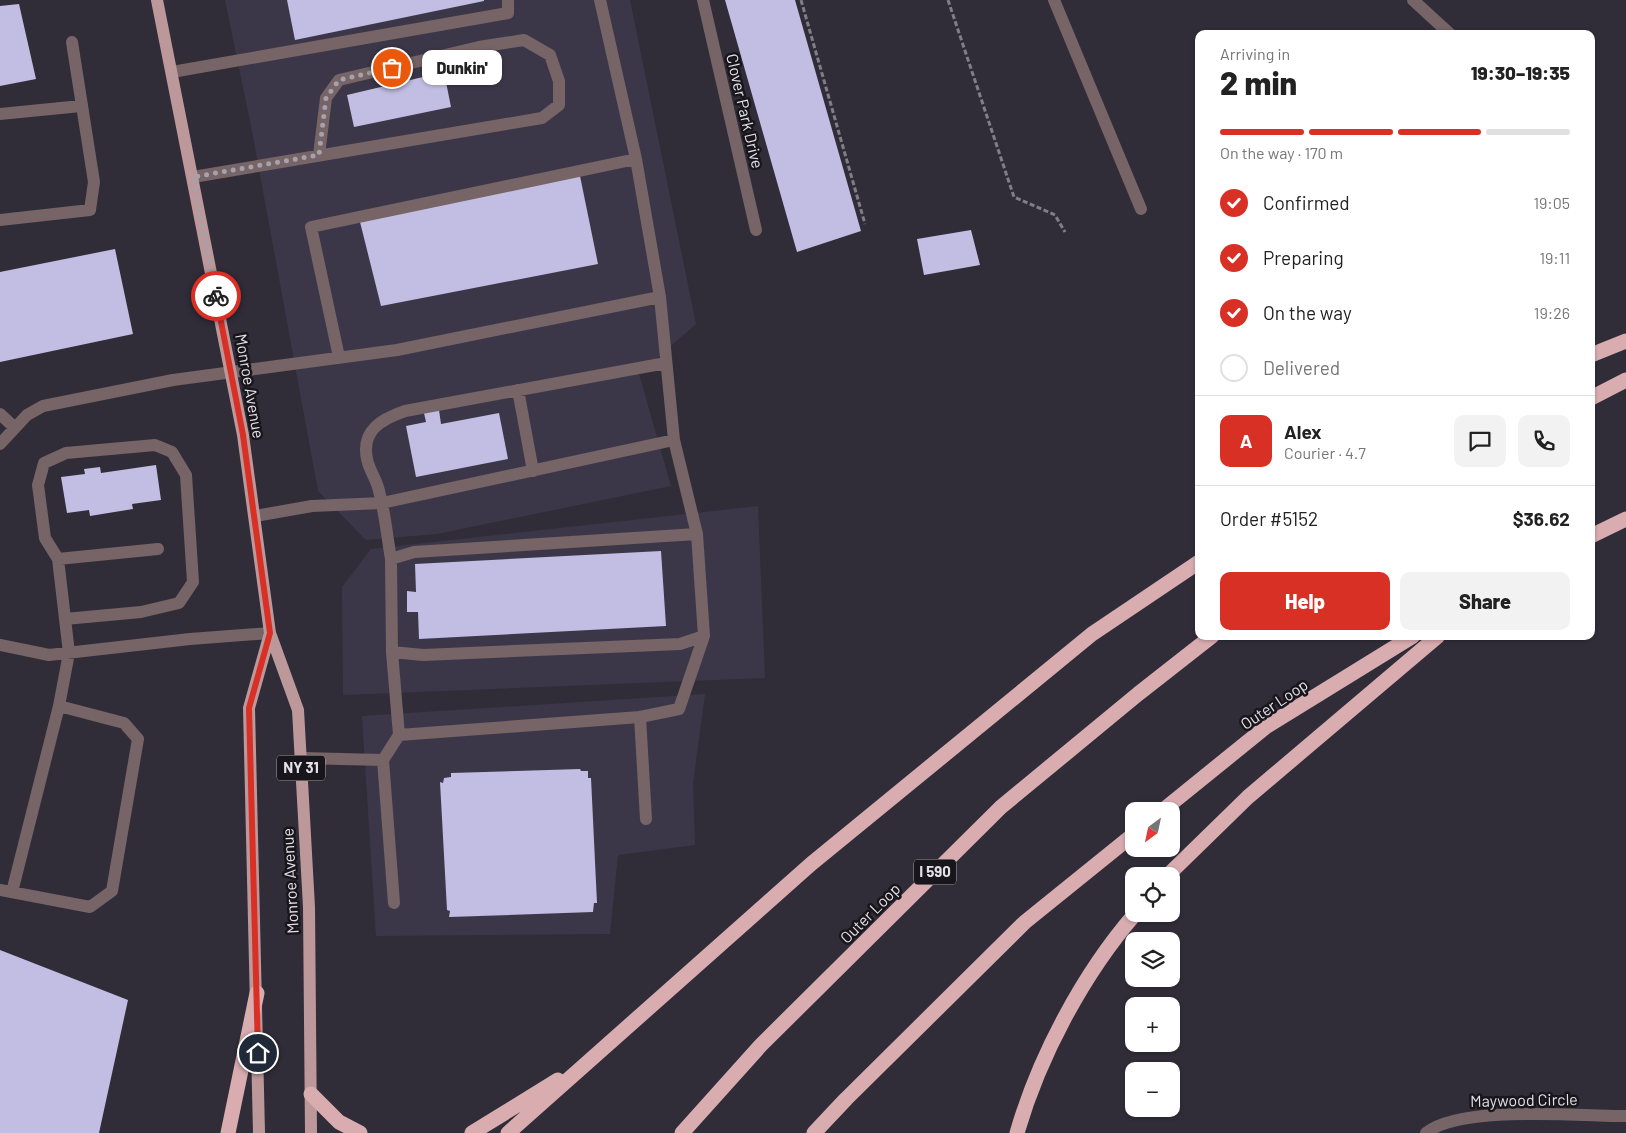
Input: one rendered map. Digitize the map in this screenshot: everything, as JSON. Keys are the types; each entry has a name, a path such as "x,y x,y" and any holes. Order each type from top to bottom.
{"highway":[{"path":"1595,353 1626,341"},
{"path":"1595,396 1626,380"},
{"path":"1595,534 1626,518"},
{"path":"508,1133 826,851 1092,634 1195,565"},
{"name":"Outer Loop","path":"682,1133 761,1044 1001,807 1207,640"},
{"name":"Outer Loop","path":"1173,802 1267,726 1407,640"},
{"path":"1176,867 1248,797 1433,640"},
{"path":"814,1133 1025,922 1125,841"},
{"path":"1017,1133 1052,1044 1092,971 1129,922"},
{"path":"228,1133 256,993"},
{"path":"472,1133 591,1060"},
{"path":"311,1094 339,1122 360,1133"}],"main road":[{"name":"Monroe Avenue","path":"157,0 231,372 255,516 270,633 298,710 309,907 311,1133"},
{"name":"Monroe Avenue","path":"259,1133 249,708 270,633"}],"street":[{"path":"172,72 508,13 508,0"},
{"path":"399,735 640,717 679,709 704,636 697,534 674,440 660,297 636,159 600,0"},
{"name":"Clover Park Drive","path":"703,0 756,230"},
{"path":"1054,0 1142,209"},
{"path":"1413,0 1446,30"},
{"path":"193,177 542,118 559,105 559,81 550,55 524,40 479,47 339,80 326,98 319,155"},
{"path":"0,220 90,210 94,182 72,42"},
{"path":"0,114 81,106"},
{"path":"339,357 311,227 636,159"},
{"path":"0,444 26,415 43,406 117,390 231,372 396,350 660,297"},
{"path":"394,903 383,760 399,735 392,652 391,559 377,481 367,460 366,445 372,431 382,420 405,411 666,362"},
{"path":"518,390 533,471"},
{"path":"0,414 14,427"},
{"path":"255,516 312,506 382,503 674,440"},
{"path":"59,706 124,723 138,739 112,891 90,907 6,891 59,706 69,653 65,619 58,559 45,538 38,486 44,463 66,453 154,445 172,452 186,475 194,582 179,603 141,612 65,619"},
{"path":"391,559 414,552 697,534"},
{"path":"58,559 158,549"},
{"path":"0,644 49,656 190,639 270,633"},
{"path":"392,652 423,655 680,644 704,636"},
{"path":"640,717 646,818"},
{"path":"301,758 383,760"},
{"name":"Maywood Circle","path":"1426,1133 1460,1118 1493,1114 1626,1116"}],"path":[{"path":"800,0 865,224"},
{"path":"948,0 1014,197 1055,215 1065,232"}],"shaded area":[{"path":"225,0 630,0 696,324 639,374 671,486 437,534 366,540 318,491 252,131"},
{"path":"758,506 765,678 343,695 342,587 371,549"},
{"path":"705,694 693,783 695,845 618,855 610,934 376,936 362,716"}],"building":[{"path":"287,0 484,0 484,1 295,40"},
{"path":"725,0 795,0 861,231 797,252"},
{"path":"19,4 36,79 0,86 0,6"},
{"path":"444,72 451,107 354,127 347,95"},
{"path":"580,176 598,264 381,306 360,222"},
{"path":"971,230 980,265 924,275 917,239"},
{"path":"115,249 133,334 0,362 0,272"},
{"path":"439,410 441,424 499,413 508,459 416,477 406,426 426,422 424,413"},
{"path":"156,465 161,500 132,504 133,509 90,516 89,510 67,513 61,477 85,474 84,469 100,467 101,473"},
{"path":"661,551 666,626 419,639 418,612 407,612 407,591 416,592 415,564"},
{"path":"580,769 581,771 588,771 588,778 591,778 597,903 594,903 593,912 449,917 450,911 447,910 440,782 443,783 444,778 451,777 451,773"},
{"path":"0,950 128,1000 99,1133 0,1133"}],"way so far":[{"path":"216,296 193,177 319,155 326,98 339,80 392,68"}],"place":[{"name":"Dunkin'","path":"392,68"}],"route":[{"path":"216,296 243,435 270,633 249,708 258,1053"}]}
